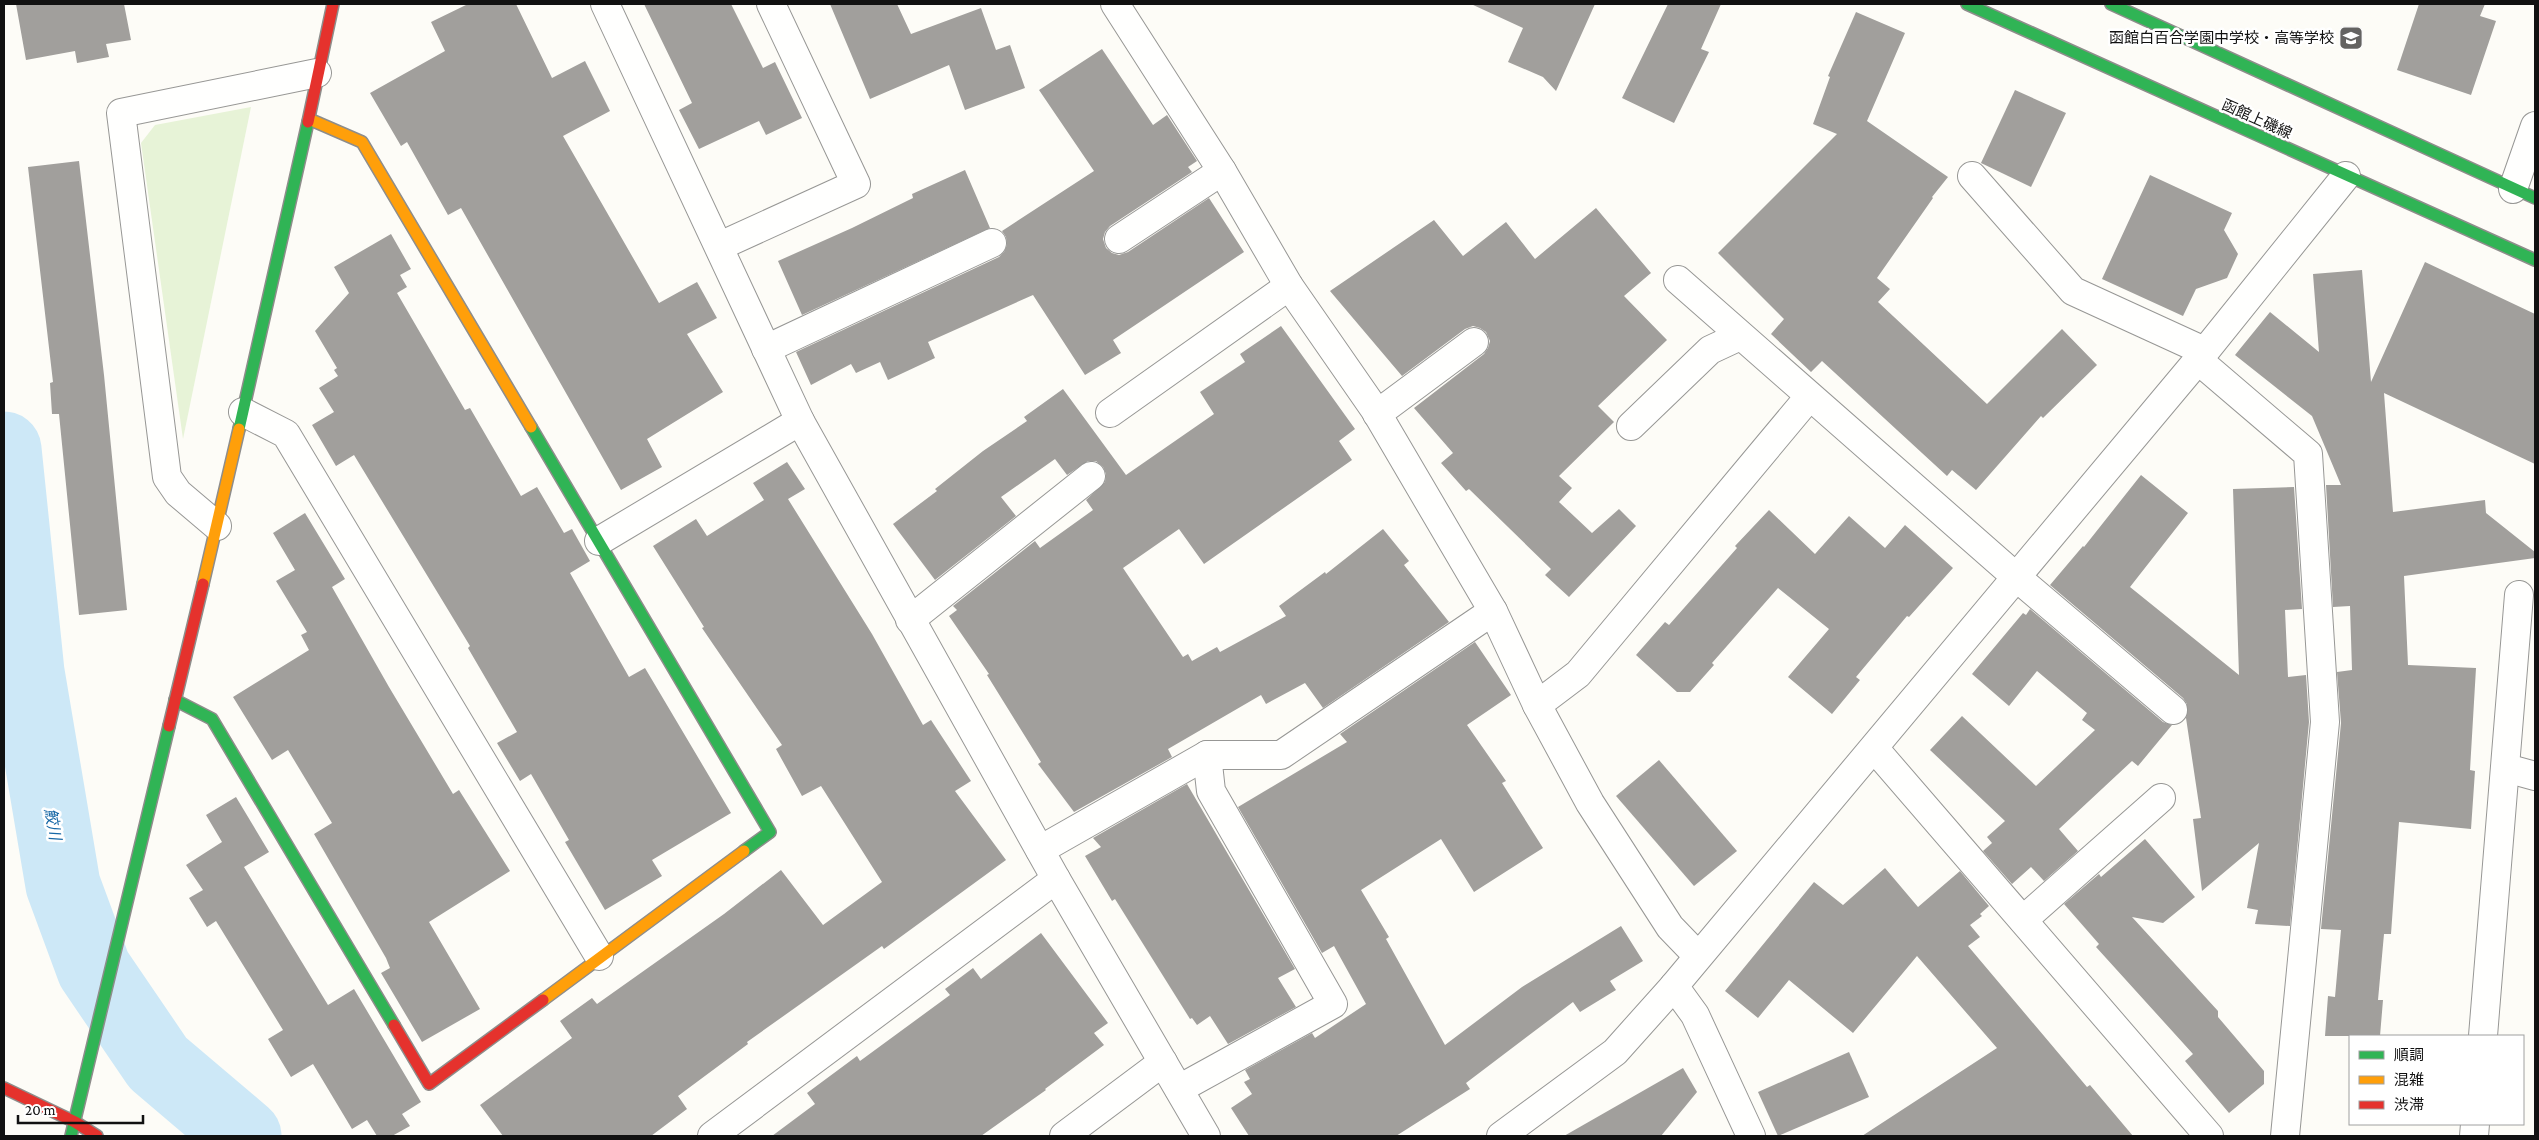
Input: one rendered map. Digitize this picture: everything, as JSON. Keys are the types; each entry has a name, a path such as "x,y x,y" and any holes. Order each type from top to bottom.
{"street":[{"path":"72,1136 217,526 310,119 316,73 333,4"},
{"path":"605,4 720,246 800,421 1056,879 1206,1136"},
{"path":"720,246 856,184 771,4"},
{"path":"1115,4 1222,171 1289,286 1377,414 1493,611 1537,705 1590,803 1670,927 1697,955"},
{"name":"函館上磯線","path":"1966,4 2535,260"},
{"path":"2111,4 2524,193 2535,126"},
{"path":"217,526 178,492 167,477 121,113 316,73"},
{"path":"175,700 212,719 429,1084 599,956 770,832 362,142 310,119"},
{"path":"1119,239 1222,171"},
{"path":"1972,176 2072,292 2201,356 2308,454 2324,722 2285,1136"},
{"path":"1501,1136 1615,1052 1674,986 1697,955 1874,748 2015,576 2201,356 2346,176"},
{"path":"766,349 992,243"},
{"path":"1678,280 2015,576 2173,710"},
{"path":"1110,414 1289,286"},
{"path":"1632,426 1710,350 1740,336"},
{"path":"1377,414 1474,342"},
{"path":"1537,705 1578,674 1809,396"},
{"path":"243,412 286,434 599,956"},
{"path":"599,541 800,421"},
{"path":"910,620 1091,476"},
{"path":"2483,1035 2519,595"},
{"path":"1040,850 1207,755 1281,755 1493,611"},
{"path":"1874,748 2209,1136"},
{"path":"1179,1089 1333,1004 1211,791 1207,755"},
{"path":"2506,768 2535,776"},
{"path":"2023,920 2161,798"},
{"path":"712,1136 1056,879"},
{"path":"1674,986 1696,1015 1751,1136"},
{"path":"1064,1136 1163,1062"},
{"path":"4,1088 75,1122 97,1136"}],"green space":[{"path":"251,107 183,439 141,143 155,125"}],"building":[{"path":"16,4 124,4 131,40 106,44 109,57 77,63 75,51 26,60"},
{"path":"468,4 516,4 552,78 585,61 610,111 563,136 659,303 697,282 717,318 687,334 723,392 647,439 662,467 621,490 461,208 448,215 407,142 401,146 370,93 445,51 431,22"},
{"path":"644,4 731,4 763,68 775,62 802,118 766,135 759,121 699,149 679,110 692,103"},
{"path":"830,4 897,4 911,34 981,8 996,50 1010,45 1025,88 965,110 949,65 870,99"},
{"path":"1471,4 1595,4 1556,91 1543,77 1508,62 1523,28"},
{"path":"1668,4 1721,4 1701,49 1709,52 1674,123 1622,98"},
{"path":"2419,4 2485,4 2480,16 2496,21 2471,95 2397,70"},
{"path":"1856,12 1905,33 1867,121 1948,177 1932,197 1877,278 1890,289 1878,302 1987,404 2062,329 2097,365 2043,418 2041,416 1976,490 1952,470 1947,476 1822,361 1811,372 1771,334 1784,319 1718,253 1837,134 1813,124 1830,77 1828,76"},
{"path":"1102,49 1153,125 1167,115 1197,161 1188,167 1192,172 1110,226 1105,232 1103,239 1106,248 1112,253 1119,255 1128,252 1209,198 1244,252 1113,340 1121,353 1085,375 1033,295 928,342 935,358 888,380 880,362 856,373 851,364 811,385 796,352 999,257 1007,245 1006,237 1002,231 1094,171 1039,90"},
{"path":"2015,90 2066,113 2031,187 1981,163"},
{"path":"79,161 104,375 127,610 79,615 59,414 52,414 50,383 53,382 28,167"},
{"path":"965,170 990,228 802,315 778,261 852,228 913,198 912,194"},
{"path":"2150,175 2232,213 2224,230 2238,254 2227,278 2196,289 2183,316 2102,279"},
{"path":"1596,208 1651,273 1624,296 1667,340 1598,406 1614,422 1559,476 1572,488 1559,502 1592,533 1619,509 1636,526 1569,597 1545,575 1551,569 1469,489 1466,491 1441,463 1453,453 1414,408 1484,354 1490,341 1486,332 1473,326 1465,329 1402,376 1330,291 1434,220 1463,256 1506,222 1535,259"},
{"path":"391,234 411,269 400,275 407,287 397,293 465,410 470,408 521,496 537,487 564,533 572,529 590,561 570,573 629,677 645,668 731,813 652,860 662,876 605,910 565,842 569,840 531,774 520,781 497,743 517,732 468,648 470,646 354,455 336,466 312,425 334,412 319,388 338,376 334,370 337,368 315,331 349,293 334,267"},
{"path":"2425,262 2535,314 2535,464 2384,393 2393,512 2485,500 2486,513 2535,552 2535,558 2404,576 2408,665 2476,668 2470,770 2475,771 2471,829 2399,822 2391,934 2384,934 2378,1000 2383,1000 2380,1035 2325,1036 2328,996 2335,997 2341,930 2321,929 2341,723 2337,672 2352,670 2350,606 2333,607 2326,485 2341,485 2312,416 2235,355 2270,312 2319,352 2313,274 2362,270 2371,382"},
{"path":"1281,326 1355,429 1339,441 1352,460 1204,564 1179,529 1123,568 1183,657 1188,654 1192,661 1217,647 1220,652 1286,616 1279,606 1325,572 1326,574 1383,529 1409,561 1404,565 1449,622 1323,708 1305,683 1266,704 1261,695 1168,749 1172,757 1074,812 1038,764 1041,762 987,675 989,674 949,616 957,610 953,606 1035,541 1040,548 1093,510 1086,500 1105,482 1106,474 1103,467 1096,461 1088,461 1067,475 1055,459 1001,497 1016,516 935,580 893,524 937,491 935,489 983,451 1027,421 1024,417 1063,389 1126,475 1214,414 1200,392 1245,362 1240,354"},
{"path":"787,462 805,489 788,499 872,634 923,725 931,720 971,781 955,791 1006,860 884,949 882,946 747,1042 748,1044 678,1096 687,1109 651,1136 503,1136 480,1105 572,1038 560,1021 592,998 597,1004 724,914 781,870 823,925 882,882 821,786 802,796 776,749 782,745 702,628 704,627 653,546 696,519 707,536 764,500 753,483"},
{"path":"2141,475 2188,513 2130,587 2239,675 2233,489 2294,487 2302,609 2285,610 2288,677 2306,675 2309,722 2290,926 2255,924 2258,910 2247,908 2259,843 2202,891 2193,819 2201,818 2186,718 2187,704 2183,698 2050,585 2084,547"},
{"path":"1769,510 1815,554 1849,516 1885,548 1905,525 1953,568 1909,617 1907,616 1856,677 1860,680 1832,714 1788,677 1829,629 1778,588 1712,663 1714,665 1690,692 1677,692 1636,655 1665,622 1669,625 1737,548 1735,546"},
{"path":"305,513 345,579 332,587 389,687 453,794 459,790 510,871 429,922 480,1009 422,1042 381,973 390,968 386,958 314,834 332,823 288,750 272,760 233,697 309,650 301,635 307,632 276,581 295,570 273,533"},
{"path":"2030,609 2163,722 2172,725 2138,766 2132,761 2059,829 2078,851 2044,881 2031,867 2012,884 1983,851 1992,843 1987,837 2005,821 1930,750 1962,716 2036,786 2095,730 2082,720 2087,713 2037,671 2009,706 1972,674 2023,613 2026,615"},
{"path":"1475,642 1511,695 1467,725 1506,781 1502,783 1543,848 1474,892 1441,839 1361,890 1389,937 1386,939 1445,1045 1522,987 1621,926 1643,961 1610,981 1616,990 1580,1012 1573,1002 1466,1083 1470,1089 1396,1136 1249,1136 1231,1108 1252,1094 1244,1082 1250,1079 1245,1070 1312,1033 1315,1038 1366,1004 1334,946 1322,953 1238,807 1347,742 1340,734"},
{"path":"1659,760 1737,851 1694,886 1616,796"},
{"path":"1187,784 1295,969 1278,978 1296,1007 1228,1044 1210,1016 1197,1025 1192,1018 1190,1019 1115,899 1112,901 1085,856 1101,847 1093,838"},
{"path":"236,797 269,852 244,867 328,1005 354,989 421,1102 402,1114 410,1126 392,1136 377,1136 367,1120 352,1129 313,1064 291,1077 268,1039 283,1030 216,921 207,927 189,898 203,890 186,865 222,842 206,815"},
{"path":"2145,839 2195,897 2163,923 2132,917 2218,1011 2218,1017 2264,1071 2264,1084 2229,1113 2185,1061 2193,1054 2096,947 2099,944 2064,904 2099,874 2101,877"},
{"path":"1885,868 1918,907 1960,871 1989,906 1980,914 1982,916 1970,925 1980,937 1968,946 2087,1087 2090,1085 2133,1136 1862,1136 1997,1048 1917,956 1853,1033 1789,980 1758,1018 1725,991 1814,882 1843,905"},
{"path":"1041,933 1108,1023 1094,1033 1104,1045 1046,1090 981,1136 772,1136 815,1104 807,1093 857,1056 860,1061 950,995 945,989 973,968 981,979"},
{"path":"1849,1052 1869,1097 1778,1136 1758,1092"},
{"path":"1683,1068 1697,1092 1661,1136 1564,1136"}],"waterway":[{"name":"鮫川","path":"4,449 27,672 63,885 94,969 158,1063 244,1136"}],"traffic: fast":[{"path":"1967,4 2535,260"},
{"path":"2111,4 2535,198"},
{"path":"239,429 308,122"},
{"path":"531,427 770,832 744,851"},
{"path":"175,700 212,719 394,1025"},
{"path":"71,1136 169,726"}],"traffic: slow":[{"path":"309,119 362,142 531,427"},
{"path":"203,584 239,429"},
{"path":"543,1000 744,851"}],"traffic: jam":[{"path":"308,122 333,4"},
{"path":"169,726 203,584"},
{"path":"394,1025 429,1084 543,1000"},
{"path":"4,1088 75,1122 97,1136"}],"place":[{"name":"函館白百合学園中学校・高等学校","path":"2351,38"}]}
